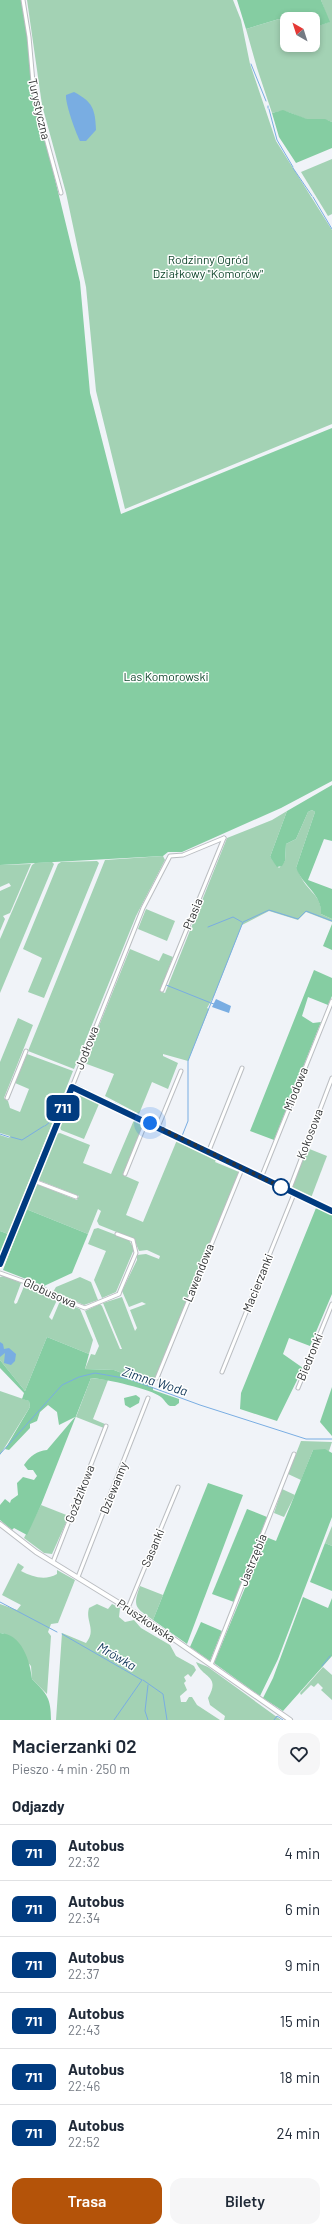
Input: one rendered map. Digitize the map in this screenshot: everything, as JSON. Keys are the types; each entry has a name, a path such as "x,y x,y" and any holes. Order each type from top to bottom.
{"street":[{"name":"Turystyczna","path":"23,0 29,37 34,99 61,193"},
{"name":"Ptasia","path":"162,990 224,838 182,855 170,856"},
{"name":"Jodłowa","path":"0,1264 143,908 170,856"},
{"name":"Miodowa","path":"261,1178 332,1001"},
{"path":"7,1098 26,1051"},
{"path":"208,1153 242,1068"},
{"path":"158,1127 181,1071"},
{"name":"Kokosowa","path":"289,1191 332,1078"},
{"path":"72,1087 332,1211"},
{"path":"125,1174 146,1122"},
{"name":"Lawendowa","path":"157,1378 242,1169"},
{"path":"34,1181 76,1197"},
{"name":"Macierzanki","path":"222,1372 294,1194"},
{"name":"Globusowa","path":"0,1273 42,1288 57,1297 85,1308 119,1294 136,1253 132,1240 117,1234"},
{"name":"Biedronki","path":"298,1388 332,1304"},
{"name":"Dziewanny","path":"78,1577 148,1398"},
{"name":"Goździkowa","path":"53,1562 106,1426"},
{"name":"Jastrzębia","path":"211,1665 294,1454"},
{"name":"Sasanki","path":"128,1608 178,1487"},
{"name":"Pruszkowska","path":"0,1524 53,1562 128,1608 290,1720"}],"green space":[{"name":"Las Komorowski","path":"0,0 21,0 28,40 32,95 52,167 80,282 90,393 121,514 332,428 332,781 281,808 182,852 168,852 163,856 0,865"},
{"name":"Rodzinny Ogród Działkowy \"Komorów\"","path":"27,0 233,0 241,20 250,64 276,141 332,230 332,424 125,509 96,391 86,287 66,193 42,105"},
{"path":"237,0 321,0 330,22 320,26 320,12 280,12 280,20 279,19 246,29"},
{"path":"321,0 332,0 332,122 306,119 282,111 272,113 246,29 279,19 280,52 320,52 320,25 329,22"},
{"path":"283,110 307,119 325,119 332,122 332,148 296,163 279,137 272,113"},
{"path":"332,159 332,214 328,216 301,172"},
{"path":"332,785 332,841 324,839 308,880 332,889 332,919 321,914 315,895 296,868 315,812 312,810 308,812 296,839 286,844 285,861 282,866 277,867 270,857 287,811"},
{"path":"312,810 315,812 296,868 319,901 321,914 332,919 332,922 306,912 298,920 269,911 242,925 214,996 207,1008 209,1009 188,1061 163,1054 163,1056 178,1063 168,1089 152,1082 139,1114 105,1096 114,1074 84,1063 130,949 159,961 163,953 173,957 160,991 165,993 227,838 272,820 287,811 270,857 279,868 285,861 286,844 296,839 308,812"},
{"path":"163,856 165,860 136,916 74,1069 28,1051 105,860"},
{"path":"97,861 99,863 44,998 28,992 42,958 23,949 58,864 61,862"},
{"path":"52,862 54,864 0,993 0,939 32,865 35,863"},
{"path":"31,864 10,913 3,916 5,919 0,931 0,891 11,886 9,883 0,887 0,865"},
{"path":"146,909 175,921 167,941 138,929"},
{"path":"332,924 332,950 323,946"},
{"path":"314,970 332,978 332,996 328,1005 308,997 302,1016 313,1023 321,1022 274,1140 250,1131"},
{"path":"18,1018 33,1025 4,1098 8,1101 10,1108 20,1112 29,1089 15,1083 27,1054 73,1071 8,1234 0,1231 0,1135 9,1138 10,1136 0,1133 0,1062"},
{"path":"76,1093 99,1104 84,1139 61,1130 60,1127 72,1097 74,1097"},
{"path":"134,1120 143,1125 123,1175 139,1182 126,1215 143,1222 177,1140 216,1160 215,1162 239,1172 153,1385 114,1370 85,1369 91,1354 95,1355 99,1346 85,1311 100,1304 102,1306 120,1349 122,1349 103,1303 122,1297 135,1331 137,1328 130,1310 146,1304 142,1302 129,1307 122,1291 137,1260 137,1255 146,1254 159,1259 160,1256 147,1250 139,1251 134,1239 99,1225 97,1221 101,1211 98,1209 88,1234 26,1209 37,1184 77,1200 79,1196 38,1180 56,1134 60,1133 90,1145 83,1163 111,1174"},
{"path":"307,1148 327,1156 311,1198 294,1190 292,1186"},
{"path":"316,1208 332,1215 332,1294 310,1346 289,1338 283,1354 303,1368 277,1421 240,1409 241,1393"},
{"path":"26,1209 88,1234 72,1273 44,1286 3,1270"},
{"path":"98,1228 129,1240 134,1249 116,1292 102,1298 94,1280 106,1251 88,1244 94,1229"},
{"path":"0,1231 8,1234 0,1254"},
{"path":"4,1276 21,1283 14,1302 15,1304 17,1303 25,1284 42,1291 57,1300 49,1317 52,1320 60,1301 80,1309 93,1340 89,1354 47,1337 25,1391 0,1360 0,1277"},
{"path":"80,1277 91,1282 98,1300 84,1305 53,1292 56,1287"},
{"path":"47,1337 89,1354 85,1369 114,1370 153,1385 153,1390 179,1399 179,1403 175,1406 170,1406 161,1397 148,1391 117,1382 91,1378 41,1505 27,1535 14,1528 12,1530 0,1520 0,1505 5,1499 10,1503 11,1500 18,1495 17,1483 23,1477 34,1480 37,1476 33,1470 28,1470 24,1465 34,1454 47,1450 75,1417 59,1425 57,1412 48,1405 40,1412 37,1421 30,1424 30,1428 9,1450 5,1449 30,1407 29,1401 22,1399 24,1393 0,1368 0,1360 25,1391"},
{"path":"91,1378 108,1380 93,1419 105,1424 104,1428 76,1417"},
{"path":"332,1387 332,1436 320,1422"},
{"path":"0,1391 29,1401 30,1407 0,1455"},
{"path":"136,1395 140,1398 139,1403 130,1408 125,1405 124,1398"},
{"path":"301,1441 332,1442 329,1451 313,1450 301,1480 288,1474"},
{"path":"325,1449 332,1453 332,1517 278,1659 260,1696 214,1663 266,1537 276,1541 313,1450"},
{"path":"208,1483 243,1495 187,1644 153,1620"},
{"path":"282,1489 295,1495 284,1517 274,1513"},
{"path":"41,1505 69,1516 52,1554 44,1553 24,1538"},
{"path":"247,1509 267,1517 234,1602 212,1594"},
{"path":"332,1526 332,1546 325,1543"},
{"path":"325,1543 332,1546 332,1591 310,1582"},
{"path":"18,1563 24,1567 21,1571 30,1575 44,1578 57,1574 57,1570 75,1580 58,1623 51,1624 48,1632 51,1636 47,1694 32,1679 31,1666 3,1633 0,1633 0,1604 17,1610 21,1605 2,1595"},
{"path":"140,1586 163,1595 153,1620 139,1610 137,1606 136,1598"},
{"path":"303,1597 328,1608 332,1598 332,1656 283,1711 263,1698 273,1678"},
{"path":"97,1604 108,1609 112,1604 120,1608 119,1617 125,1622 134,1620 141,1628 170,1645 176,1656 194,1666 196,1670 191,1677 188,1674 184,1677 186,1681 184,1683 187,1690 180,1696 181,1702 186,1702 189,1697 192,1697 197,1705 220,1720 56,1720 62,1633 86,1643 91,1634 88,1617 89,1608"},
{"path":"201,1622 222,1631 210,1661 190,1647"},
{"path":"0,1633 14,1638 24,1650 32,1679 45,1693 49,1701 51,1720 0,1720"},
{"path":"196,1662 208,1667 281,1720 224,1720 225,1716 210,1705 208,1698 212,1691 212,1681"},
{"path":"323,1667 332,1675 332,1700 321,1690 323,1688 318,1683 314,1687 311,1685 301,1695 300,1693"}],"water":[{"path":"74,92 85,99 94,111 96,130 86,141 80,141 67,105 66,95"},
{"path":"216,999 231,1006 229,1013 212,1007"},
{"path":"0,1342 3,1344 4,1349 9,1348 16,1354 15,1361 11,1365 4,1363 5,1353 0,1357"}],"waterway":[{"path":"251,64 266,101"},
{"path":"269,109 277,140 293,167"},
{"path":"293,168 312,196"},
{"path":"313,197 332,229"},
{"path":"166,985 211,1003 243,922 269,910 298,919 306,911 332,921"},
{"path":"208,927 233,917 242,922"},
{"path":"182,1136 188,1121 188,1061 211,1003 214,1004"},
{"path":"77,1085 83,1088"},
{"path":"62,1102 70,1086"},
{"path":"105,1099 111,1102"},
{"path":"115,1103 132,1112"},
{"path":"57,1113 61,1106"},
{"path":"137,1115 148,1120"},
{"path":"45,1126 55,1118"},
{"path":"152,1122 158,1125"},
{"path":"11,1137 22,1140 44,1126"},
{"path":"161,1126 175,1133"},
{"path":"0,1134 9,1137"},
{"path":"178,1134 208,1148"},
{"name":"Zimna Woda","path":"0,1454 62,1385 79,1377 95,1373 129,1379 200,1405 306,1439 332,1439"},
{"name":"Mrówka","path":"0,1602 57,1632"},
{"name":"Mrówka","path":"62,1634 142,1680 114,1720"},
{"path":"322,1666 330,1656"},
{"path":"143,1680 163,1694 167,1720"},
{"path":"148,1685 145,1711 148,1720"},
{"path":"274,1720 277,1716 283,1720"}],"bus line":[{"name":"711","path":"0,1264 72,1087 332,1211"}],"route":[{"path":"150,1123 208,1153 281,1187"}]}
